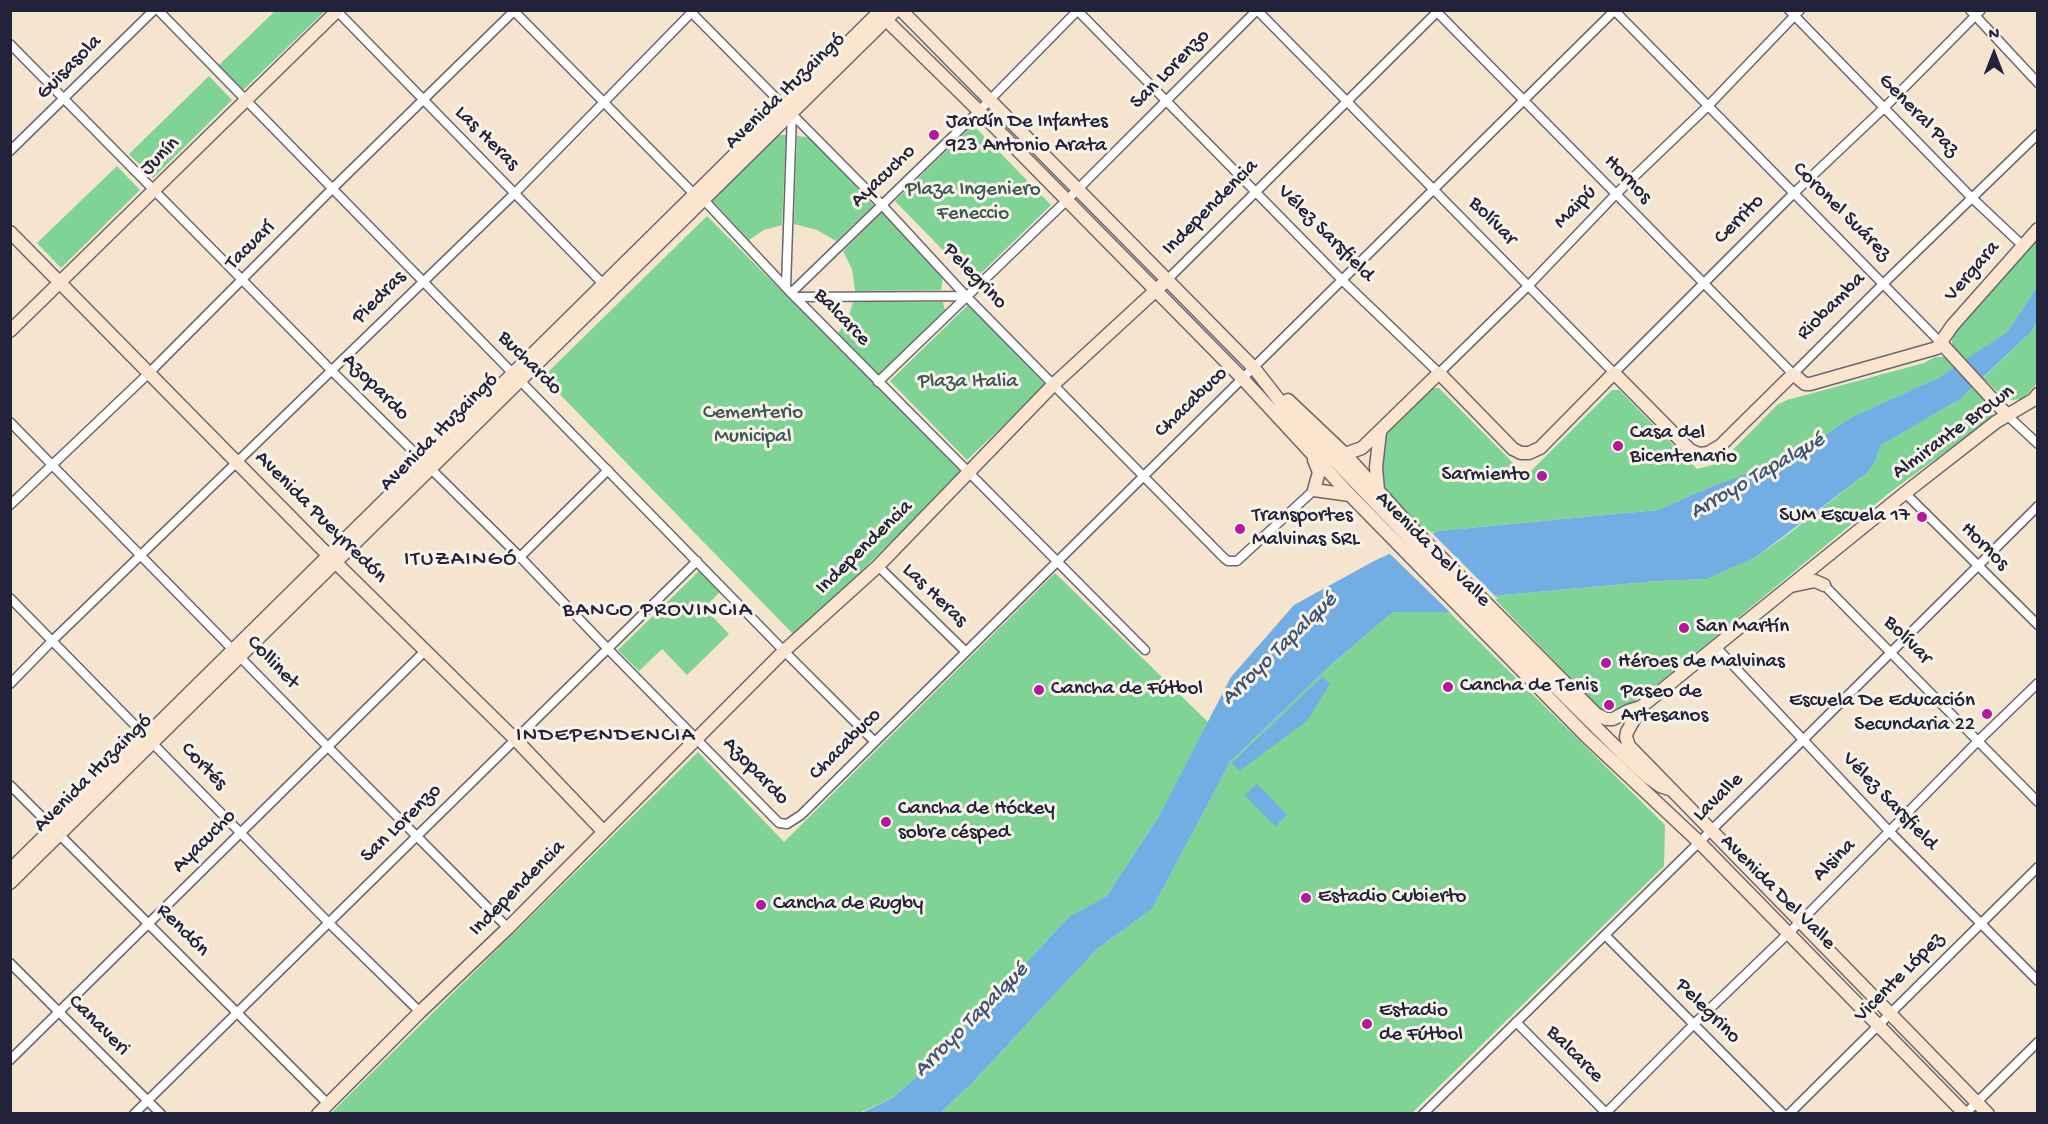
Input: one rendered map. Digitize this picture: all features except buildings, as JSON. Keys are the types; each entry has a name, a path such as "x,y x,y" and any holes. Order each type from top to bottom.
{"main road":[{"name":"Avenida Ituzaingó","path":"10,883 57,831 788,109 880,14 896,10"},
{"name":"Avenida Del Valle","path":"901,10 1254,368 1345,454 1378,490 1403,534"},
{"name":"Junín","path":"10,331 337,11"},
{"name":"Avenida Del Valle","path":"880,14 1243,379 1350,495 1403,534 1487,619 1586,736 1699,842 1965,1113"},
{"name":"Vergara","path":"1941,343 1952,326 2037,229"},
{"name":"Avenida Pueyrredón","path":"10,232 332,559 516,740 603,831"},
{"name":"Independencia","path":"318,1113 508,928 784,651 878,566 1054,384 1167,280"},
{"path":"1793,374 1805,384 1810,384 1930,351 1941,343"},
{"name":"Coronel Suárez","path":"1941,343 2008,416"},
{"name":"Avenida Del Valle","path":"1254,368 1290,414 1403,534 1622,753 1654,782 1672,790 1989,1113"},
{"name":"Maipú","path":"1345,454 1362,448 1439,373"},
{"name":"Vélez Sarsfield","path":"1439,373 1514,449 1525,454"},
{"name":"Cerrito","path":"1525,454 1540,448 1614,373"},
{"name":"Bolívar","path":"1614,373 1686,446 1695,453 1704,454"},
{"name":"Riobamba","path":"1704,454 1716,449 1793,374"},
{"name":"Almirante Brown","path":"1641,707 1825,556 1996,422 2033,400 2037,394"},
{"path":"1378,490 1376,467 1380,432"},
{"path":"1312,454 1319,472 1314,490 1350,495"},
{"path":"1824,585 1821,570 1825,556"},
{"path":"1787,587 1815,581 1824,585"},
{"name":"Avenida Del Valle","path":"1487,619 1601,717 1613,719 1641,707"},
{"path":"1641,707 1627,732 1627,741 1672,790"},
{"name":"Avenida Ituzaingó","path":"10,870 57,831"}],"street":[{"name":"Guisasola","path":"10,151 156,10"},
{"name":"Buchardo","path":"156,10 874,741"},
{"name":"Las Heras","path":"337,11 607,288"},
{"name":"Tacuarí","path":"10,505 149,373 514,11"},
{"name":"Balcarce","path":"514,11 1055,562 1145,650"},
{"name":"Piedras","path":"10,684 515,193 691,11"},
{"name":"Pelegrino","path":"691,11 881,204 966,296 1224,558 1228,561 1237,561 1314,490"},
{"name":"Ayacucho","path":"791,292 979,111 1078,11"},
{"name":"Vélez Sarsfield","path":"1078,11 1343,281 1439,373"},
{"name":"San Lorenzo","path":"878,382 1257,11"},
{"name":"Bolívar","path":"1257,11 1614,373"},
{"name":"Independencia","path":"1167,280 1437,11"},
{"name":"Hornos","path":"1437,11 1793,374"},
{"name":"Chacabuco","path":"794,821 1614,11"},
{"name":"Coronel Suárez","path":"1614,11 1941,343"},
{"name":"Maipú","path":"1439,373 1708,106 1794,12"},
{"name":"General Paz","path":"1794,12 1971,197 2022,245"},
{"path":"1975,12 2037,83"},
{"name":"Cerrito","path":"1614,373 1794,193 1885,107 1975,12"},
{"name":"Azopardo","path":"10,44 154,192 520,557 779,823 787,824 794,821"},
{"path":"788,109 791,292 966,296"},
{"name":"Riobamba","path":"1793,374 2037,134"},
{"name":"Coronel Suárez","path":"2008,416 2037,444"},
{"name":"Collinet","path":"10,422 508,928"},
{"path":"520,557 608,470"},
{"name":"Hornos","path":"1905,493 2037,625"},
{"name":"Lavalle","path":"1426,1112 1803,741 2037,506"},
{"name":"San Lorenzo","path":"134,1113 697,561"},
{"name":"Las Heras","path":"878,566 966,652"},
{"name":"Bolívar","path":"1824,585 2037,802"},
{"name":"Cortés","path":"10,598 328,922 420,1012"},
{"name":"Vélez Sarsfield","path":"1716,647 1889,831 2037,981"},
{"name":"Ayacucho","path":"10,1060 426,650"},
{"name":"Alsina","path":"1606,1113 1789,933 2037,683"},
{"name":"Rendón","path":"10,784 328,1104"},
{"name":"Vicente López","path":"1789,1113 2037,867"},
{"name":"Pelegrino","path":"1605,935 1783,1113"},
{"name":"Canaveri","path":"10,963 161,1113"},
{"name":"Balcarce","path":"1516,1022 1606,1113"},
{"path":"1965,1113 2037,1042"}],"green space":[{"path":"275,11 324,12 243,90 219,65"},
{"path":"209,76 232,100 153,178 129,154"},
{"name":"Plaza Ingeniero Feneccio","path":"973,125 1051,205 973,281 895,201"},
{"path":"776,135 786,135 782,225 764,230 749,240 712,200"},
{"name":"Plaza Ingeniero Feneccio","path":"797,136 808,137 874,205 836,241 817,230 794,224"},
{"path":"117,166 140,190 61,268 37,243"},
{"name":"Plaza Ingeniero Feneccio","path":"882,212 943,277 941,290 855,291 852,269 843,251"},
{"name":"Cementerio Municipal","path":"707,216 962,472 795,636 543,377"},
{"path":"2037,240 2037,287 2007,332 1966,360 1952,343 1957,328"},
{"path":"853,302 943,302 945,310 878,375 838,333 848,319"},
{"name":"Plaza Italia","path":"968,305 1046,385 967,460 890,381"},
{"path":"2037,321 2037,383 2023,399 2010,400 2003,397 1983,378 2031,332"},
{"path":"1935,357 1944,357 1954,368 1938,378 1852,417 1801,451 1658,510 1438,531 1428,534 1382,485 1379,464 1384,436 1431,388 1439,388 1523,473 1532,470 1612,390 1619,390 1697,469 1720,463 1777,405 1787,400 1924,363"},
{"path":"1973,387 1991,406 1993,417 1889,493 1674,671 1615,716 1605,714 1492,596 1658,581 1707,579 1756,557 1787,535 1867,473 1876,460 1880,446 1960,399"},
{"path":"699,571 720,592 704,608 729,634 687,675 662,649 639,671 618,650"},
{"path":"1055,573 1208,722 1159,816 1107,896 1070,916 926,1069 891,1099 859,1113 331,1113 698,752 784,842"},
{"path":"1393,612 1449,612 1665,825 1664,866 1412,1113 940,1113 971,1084 1097,949 1152,909 1230,762 1333,663"}],"water":[{"name":"Arroyo Tapalqué","path":"2037,287 2037,321 2031,332 1960,399 1880,446 1876,460 1867,473 1756,557 1707,579 1658,581 1492,596 1458,612 1393,612 1333,663 1230,762 1152,909 1097,949 971,1084 940,1113 859,1114 891,1099 926,1069 1070,916 1107,896 1159,816 1231,677 1294,605 1374,561 1438,531 1658,510 1801,451 1852,417 1938,378 2007,332"},
{"path":"1322,677 1330,684 1307,721 1239,771 1232,763"},
{"path":"1257,784 1287,815 1275,826 1245,795"}],"pier":[{"path":"1429,530 1498,599 1493,599 1459,615 1453,615 1387,551"}],"place":[{"name":"Jardín De Infantes 923 Antonio Arata","path":"934,135"},
{"name":"Casa del Bicentenario","path":"1618,446"},
{"name":"Sarmiento","path":"1542,476"},
{"name":"SUM Escuela 17","path":"1922,517"},
{"name":"Transportes Malvinas SRL","path":"1240,529"},
{"name":"San Martín","path":"1684,628"},
{"name":"Héroes de Malvinas","path":"1606,663"},
{"name":"Cancha de Tenis","path":"1448,687"},
{"name":"Cancha de Fútbol","path":"1039,690"},
{"name":"Paseo de Artesanos","path":"1609,705"},
{"name":"Escuela De Educación Secundaria 22","path":"1987,714"},
{"name":"Cancha de Hóckey sobre césped","path":"886,822"},
{"name":"Estadio Cubierto","path":"1306,898"},
{"name":"Cancha de Rugby","path":"761,905"},
{"name":"Estadio de Fútbol","path":"1367,1024"}],"district":[{"name":"ITUZAINGÓ","path":"461,561"},
{"name":"BANCO PROVINCIA","path":"658,612"},
{"name":"INDEPENDENCIA","path":"606,737"}]}
